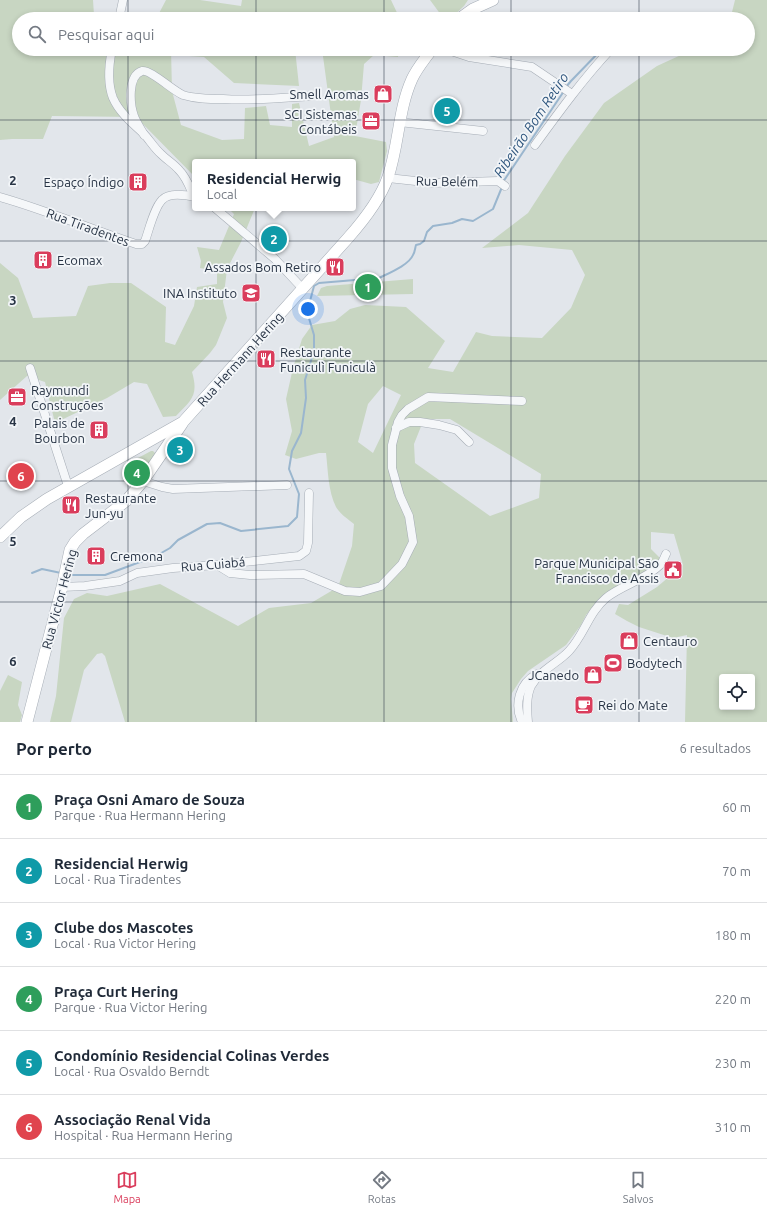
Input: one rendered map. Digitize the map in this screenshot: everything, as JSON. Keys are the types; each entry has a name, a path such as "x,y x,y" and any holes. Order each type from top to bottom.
{"street":[{"path":"120,12 123,0"},
{"path":"466,12 477,0"},
{"path":"469,12 493,0"},
{"path":"111,56 109,68 113,98 121,110 160,154 180,171 192,190"},
{"name":"Rua Hermann Hering","path":"0,537 26,514 47,499 183,422 303,289 360,224 379,197 388,178 395,150 399,122 408,89 412,78 427,56"},
{"path":"469,56 532,67 568,90"},
{"path":"535,145 568,90 604,56"},
{"path":"144,135 134,116 131,99 131,84 136,75 145,70 182,94 198,98 265,100 312,96"},
{"path":"399,122 484,131"},
{"name":"Rua Belém","path":"388,178 434,183 498,181 505,186"},
{"name":"Rua Tiradentes","path":"0,197 36,208 85,227 136,244 142,244 145,241 156,210 162,200 168,196 178,195 192,197"},
{"path":"219,211 275,259 303,289"},
{"path":"30,368 68,486"},
{"path":"217,565 230,573 304,574 352,592 360,592 381,586 402,564 413,542 409,516 400,496 392,468 392,445 400,419 408,409 428,397 522,400"},
{"name":"Rua Victor Hering","path":"27,722 64,579 70,550 74,542 126,501 143,481 183,422"},
{"path":"396,428 410,422 439,425 457,430 469,442"},
{"path":"151,441 157,446 161,455"},
{"path":"143,481 173,489 287,485"},
{"name":"Rua Cuiabá","path":"64,579 85,586 120,581 137,572 299,556 306,551 308,543 309,493"},
{"path":"522,722 518,709 518,701 521,691 532,676 546,669 569,652 598,605 614,592 653,571 662,564 666,554"},
{"path":"528,722 528,694 532,685 546,669"}],"green space":[{"path":"0,0 93,0 94,12 12,12 12,56 171,56 172,91 181,125 222,140 244,139 245,108 266,106 270,125 292,127 292,104 299,103 309,146 334,137 323,56 373,56 364,64 361,100 355,136 386,142 387,151 379,182 371,184 356,180 356,159 192,159 192,174 136,117 52,116 43,139 0,140"},
{"path":"166,0 200,0 241,6 242,0 391,0 397,12 160,12"},
{"path":"430,0 468,0 458,12 439,12"},
{"path":"735,0 767,0 767,722 685,722 687,635 673,638 639,627 615,614 619,604 628,605 657,587 683,565 674,534 651,532 651,549 661,559 651,569 614,588 602,596 586,615 581,625 566,645 528,671 512,693 511,699 513,722 125,722 105,656 102,653 97,654 84,670 71,722 50,722 56,696 64,618 74,599 87,593 107,596 160,584 238,626 269,608 311,603 338,587 352,546 354,524 340,512 333,501 326,453 319,453 296,459 285,455 292,431 286,399 293,368 302,339 312,325 335,321 350,309 365,305 406,307 445,341 428,368 453,372 476,332 492,336 542,338 571,308 585,275 572,250 519,245 482,248 528,213 565,156 604,103 657,66 679,56 755,56 755,12 732,12","holes":["383,386 401,395 373,453 358,442 368,404","424,419 450,419 541,474 539,498 490,516 415,463 414,444"]},
{"path":"189,56 296,56 299,86 234,83 204,57"},
{"path":"231,211 254,211 241,242 227,269 223,302 227,318 216,345 192,372 195,387 194,392 190,401 176,416 163,417 147,384 134,382 107,398 55,423 45,382 27,376 0,400 0,263 18,278 33,318 76,316 88,286 110,283 131,283 166,307 165,342 175,345 194,306 197,287 217,284 217,271 200,268 201,261 197,247 219,250 234,214"},
{"path":"413,279 413,294 317,296 321,288 327,286"},
{"path":"151,451 155,453 155,456 138,481 125,465"},
{"path":"8,675 22,682 18,705 22,715 20,722 0,722 0,691"}],"waterway":[{"name":"Ribeirão Bom Retiro","path":"566,87 595,56"},
{"name":"Ribeirão Bom Retiro","path":"503,182 564,91"},
{"name":"Ribeirão Bom Retiro","path":"69,575 105,575 156,556 170,548 178,540 207,524 220,523 241,531 288,526 297,517 299,494 289,469 292,451 301,433 306,398 305,380 314,351 314,335 308,315 314,286 319,283 379,278 393,271 411,259 416,245 424,241 427,232 433,226 452,223 462,219 473,221 493,209 502,187"},
{"name":"Ribeirão Bom Retiro","path":"32,573 42,569 61,573"}],"place":[{"name":"Smell Aromas","path":"383,94"},
{"name":"Condomínio Residencial Colinas Verdes","path":"447,111"},
{"name":"SCI Sistemas Contábeis","path":"371,121"},
{"name":"Espaço Índigo","path":"138,182"},
{"name":"Residencial Herwig","path":"274,239"},
{"name":"Ecomax","path":"43,260"},
{"name":"Assados Bom Retiro","path":"335,267"},
{"name":"Praça Osni Amaro de Souza","path":"368,287"},
{"name":"INA Instituto","path":"251,293"},
{"name":"Restaurante Funiculì Funiculà","path":"266,359"},
{"name":"Raymundi Construções","path":"17,397"},
{"name":"Palais de Bourbon","path":"99,430"},
{"name":"Clube dos Mascotes","path":"180,450"},
{"name":"Praça Curt Hering","path":"137,473"},
{"name":"Associação Renal Vida","path":"21,476"},
{"name":"Restaurante Jun-yu","path":"71,505"},
{"name":"Cremona","path":"96,556"},
{"name":"Parque Municipal São Francisco de Assis","path":"673,570"},
{"name":"Centauro","path":"629,641"},
{"name":"Bodytech","path":"613,663"},
{"name":"JCanedo","path":"593,675"},
{"name":"Rei do Mate","path":"584,705"}]}
